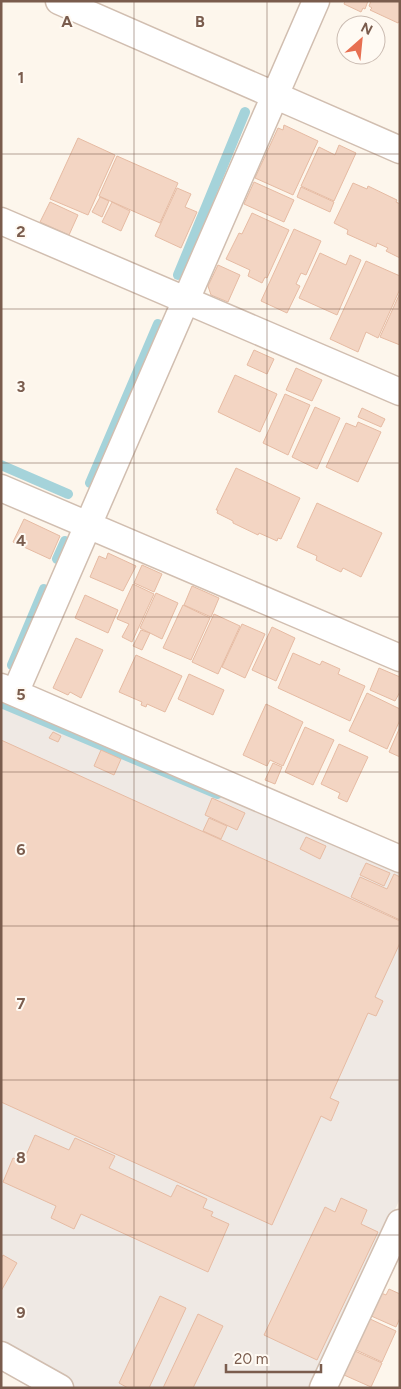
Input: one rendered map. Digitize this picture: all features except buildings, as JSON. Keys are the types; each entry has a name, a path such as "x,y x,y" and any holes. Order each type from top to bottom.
{"street":[{"path":"59,1 400,150"},
{"path":"316,1 89,525 8,690 400,859"},
{"path":"1,221 400,392"},
{"path":"1,488 400,658"},
{"path":"323,1388 400,1223"},
{"path":"1,1355 60,1388"}],"shaded area":[{"path":"1,703 400,873 400,1199 311,1388 71,1388 1,1348"}],"waterway":[{"path":"178,275 245,112"},
{"path":"90,483 158,324"},
{"path":"1,465 68,494"},
{"path":"57,559 65,541"},
{"path":"12,665 44,589"},
{"path":"1,703 217,794"}]}
